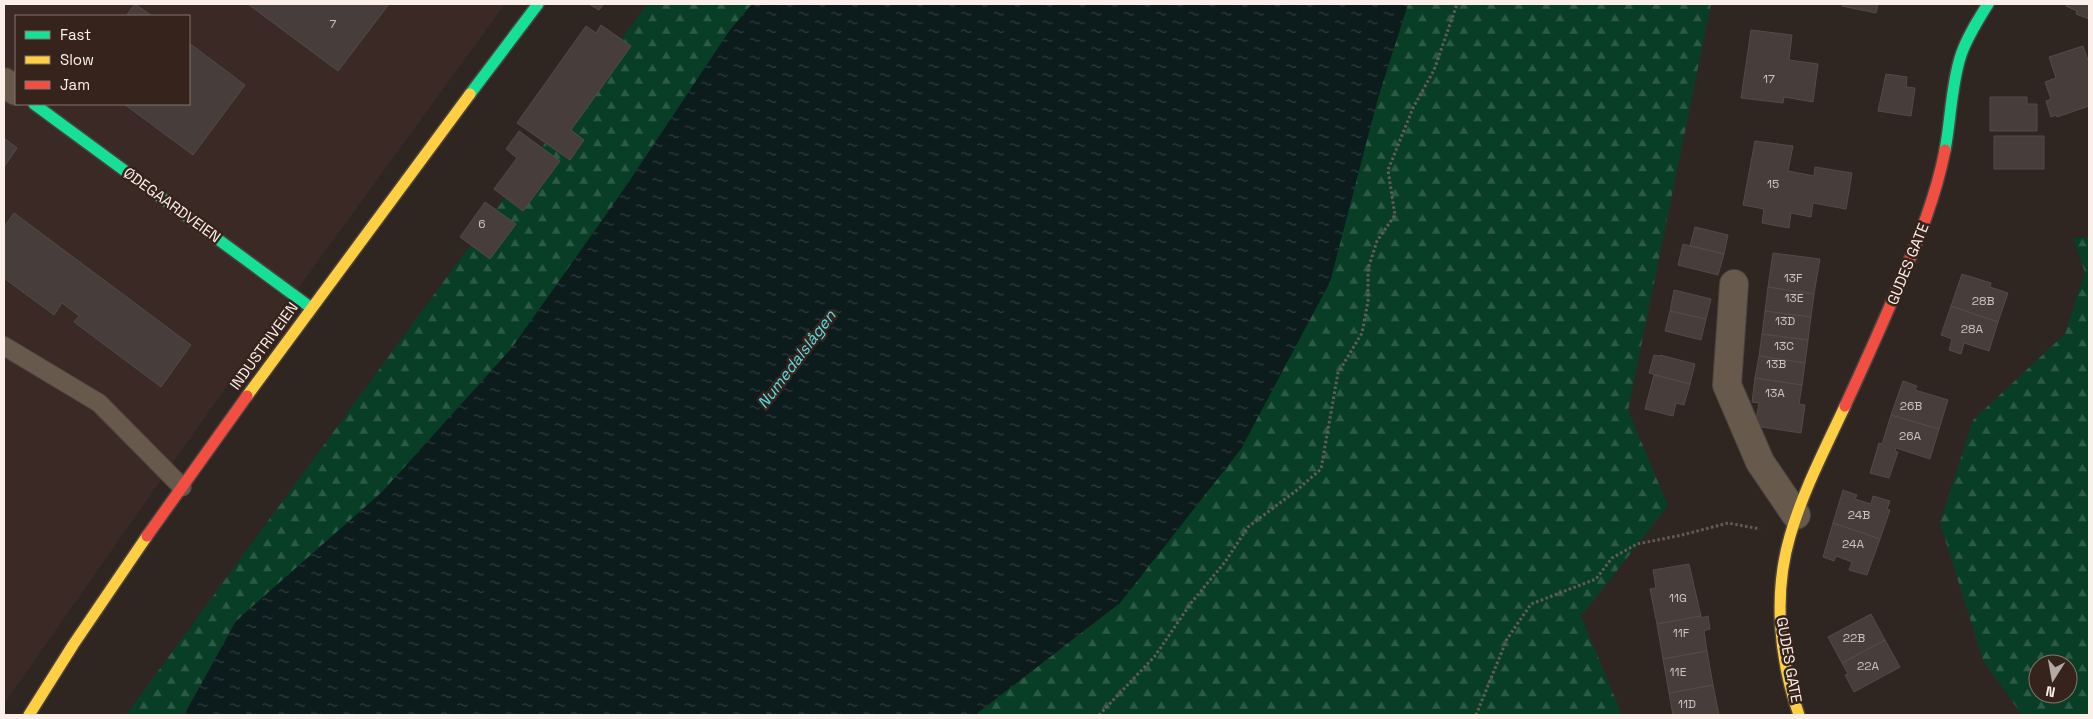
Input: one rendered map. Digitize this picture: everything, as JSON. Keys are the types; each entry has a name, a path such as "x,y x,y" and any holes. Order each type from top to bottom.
{"street":[{"name":"INDUSTRIVEIEN","path":"30,715 66,656 182,486 310,307 538,4"},
{"name":"GUDES GATE","path":"1799,715 1791,692 1779,617 1786,552 1793,525 1829,438 1874,344 1924,225 1940,176 1949,131 1953,92 1961,55 1974,24 1988,4"},
{"path":"4,82 15,90"},
{"name":"ØDEGAARDVEIEN","path":"35,105 310,307"},
{"path":"1734,284 1727,385 1760,462 1793,525"}],"lane":[{"path":"4,346 98,403 182,486"}],"path":[{"path":"1099,715 1154,656 1191,603 1225,562 1248,527 1297,490 1321,468 1338,373 1362,333 1368,301 1368,269 1377,241 1395,215 1388,170 1413,108 1434,70 1457,4"},
{"path":"1476,715 1507,638 1531,604 1596,579 1612,558 1637,544 1682,536 1728,523 1793,525"}],"shaded area":[{"path":"4,4 505,4 217,400 4,704"}],"green space":[{"path":"647,4 752,4 730,30 622,192 511,349 382,492 236,621 184,715 126,715"},
{"path":"1408,4 1711,4 1628,410 1668,506 1581,616 1622,715 975,715 1120,603 1378,98"},
{"path":"2089,237 2089,715 2022,715 1983,660 1940,523 1973,420 2065,334 2085,272 2073,238"}],"water":[{"name":"Numedalslågen","path":"752,4 1408,4 1378,98 1330,282 1241,449 1120,603 975,715 184,715 236,621 382,492 511,349 622,192 730,30"}],"building":[{"path":"135,4 151,15 127,15"},
{"path":"248,4 389,4 338,71"},
{"path":"589,4 604,4 599,10"},
{"path":"1843,4 1878,4 1876,13 1842,6"},
{"path":"2067,4 2089,4 2089,19 2076,14 2077,11 2066,6"},
{"path":"601,25 631,46 571,130 584,140 570,160 517,123 586,26 596,33"},
{"path":"1751,30 1792,35 1789,60 1818,64 1813,102 1784,97 1783,103 1741,98"},
{"path":"190,44 245,85 193,155 125,105 190,105"},
{"path":"2083,46 2089,63 2089,106 2057,117 2056,115 2051,117 2046,101 2051,99 2045,82 2056,78 2049,57"},
{"path":"1886,74 1907,77 1906,87 1915,88 1911,116 1878,111"},
{"path":"1990,97 2027,97 2027,104 2037,104 2037,131 1990,131"},
{"path":"519,131 560,161 523,211 494,189 517,158 506,149"},
{"path":"1994,136 2044,136 2044,169 1994,169"},
{"path":"4,138 17,148 4,167"},
{"path":"1755,141 1793,146 1788,171 1814,176 1815,167 1852,173 1846,209 1813,203 1811,217 1791,213 1789,228 1762,223 1764,209 1743,205"},
{"path":"485,202 516,224 490,259 460,237"},
{"path":"14,213 191,345 161,387 74,322 79,316 62,303 54,315 4,278 4,227"},
{"path":"1695,227 1728,235 1724,254 1690,246"},
{"path":"1683,244 1724,254 1718,275 1678,265"},
{"path":"1773,253 1820,259 1814,294 1768,287"},
{"path":"1962,274 1991,283 1990,287 2008,293 1998,322 1951,306"},
{"path":"1768,287 1814,294 1811,317 1765,311"},
{"path":"1674,290 1711,299 1706,319 1670,311"},
{"path":"1951,306 1998,322 1989,351 1964,343 1961,354 1949,350 1952,339 1941,335"},
{"path":"1670,311 1706,319 1701,340 1665,331"},
{"path":"1765,311 1811,317 1808,340 1762,334"},
{"path":"1762,334 1808,340 1805,363 1759,356"},
{"path":"1654,355 1695,364 1690,384 1649,373"},
{"path":"1759,356 1805,363 1802,385 1755,378"},
{"path":"1654,375 1690,384 1684,405 1676,403 1673,416 1645,409"},
{"path":"1755,378 1802,385 1799,404 1805,405 1801,433 1755,426 1759,403 1752,402"},
{"path":"1903,381 1917,386 1915,390 1948,400 1939,429 1891,415"},
{"path":"1891,415 1939,429 1930,459 1896,448 1895,451 1898,452 1889,478 1870,473 1879,443 1882,444"},
{"path":"1843,490 1857,495 1855,499 1871,504 1873,496 1890,501 1887,509 1890,510 1880,539 1833,523"},
{"path":"1833,523 1880,539 1867,575 1849,570 1852,562 1836,556 1834,561 1823,557"},
{"path":"1689,564 1701,616 1657,624 1650,589 1656,588 1653,570"},
{"path":"1871,614 1885,640 1842,663 1828,637"},
{"path":"1701,616 1701,618 1708,616 1710,629 1704,631 1707,651 1663,659 1657,624"},
{"path":"1885,640 1900,667 1854,692 1845,675 1848,674 1842,663"},
{"path":"1707,651 1713,685 1669,693 1663,659"},
{"path":"1713,685 1719,715 1673,715 1669,693"}],"traffic: fast":[{"path":"470,94 538,4"},
{"path":"1945,150 1955,78 1963,48 1988,4"},
{"path":"35,105 310,307"}],"traffic: slow":[{"path":"247,396 470,94"},
{"path":"1799,715 1792,694 1783,649 1780,603 1781,581 1795,519 1815,470 1845,406"},
{"path":"29,715 73,645 147,536"}],"traffic: jam":[{"path":"1845,406 1908,264 1932,200 1945,150"},
{"path":"147,536 247,396"}]}
